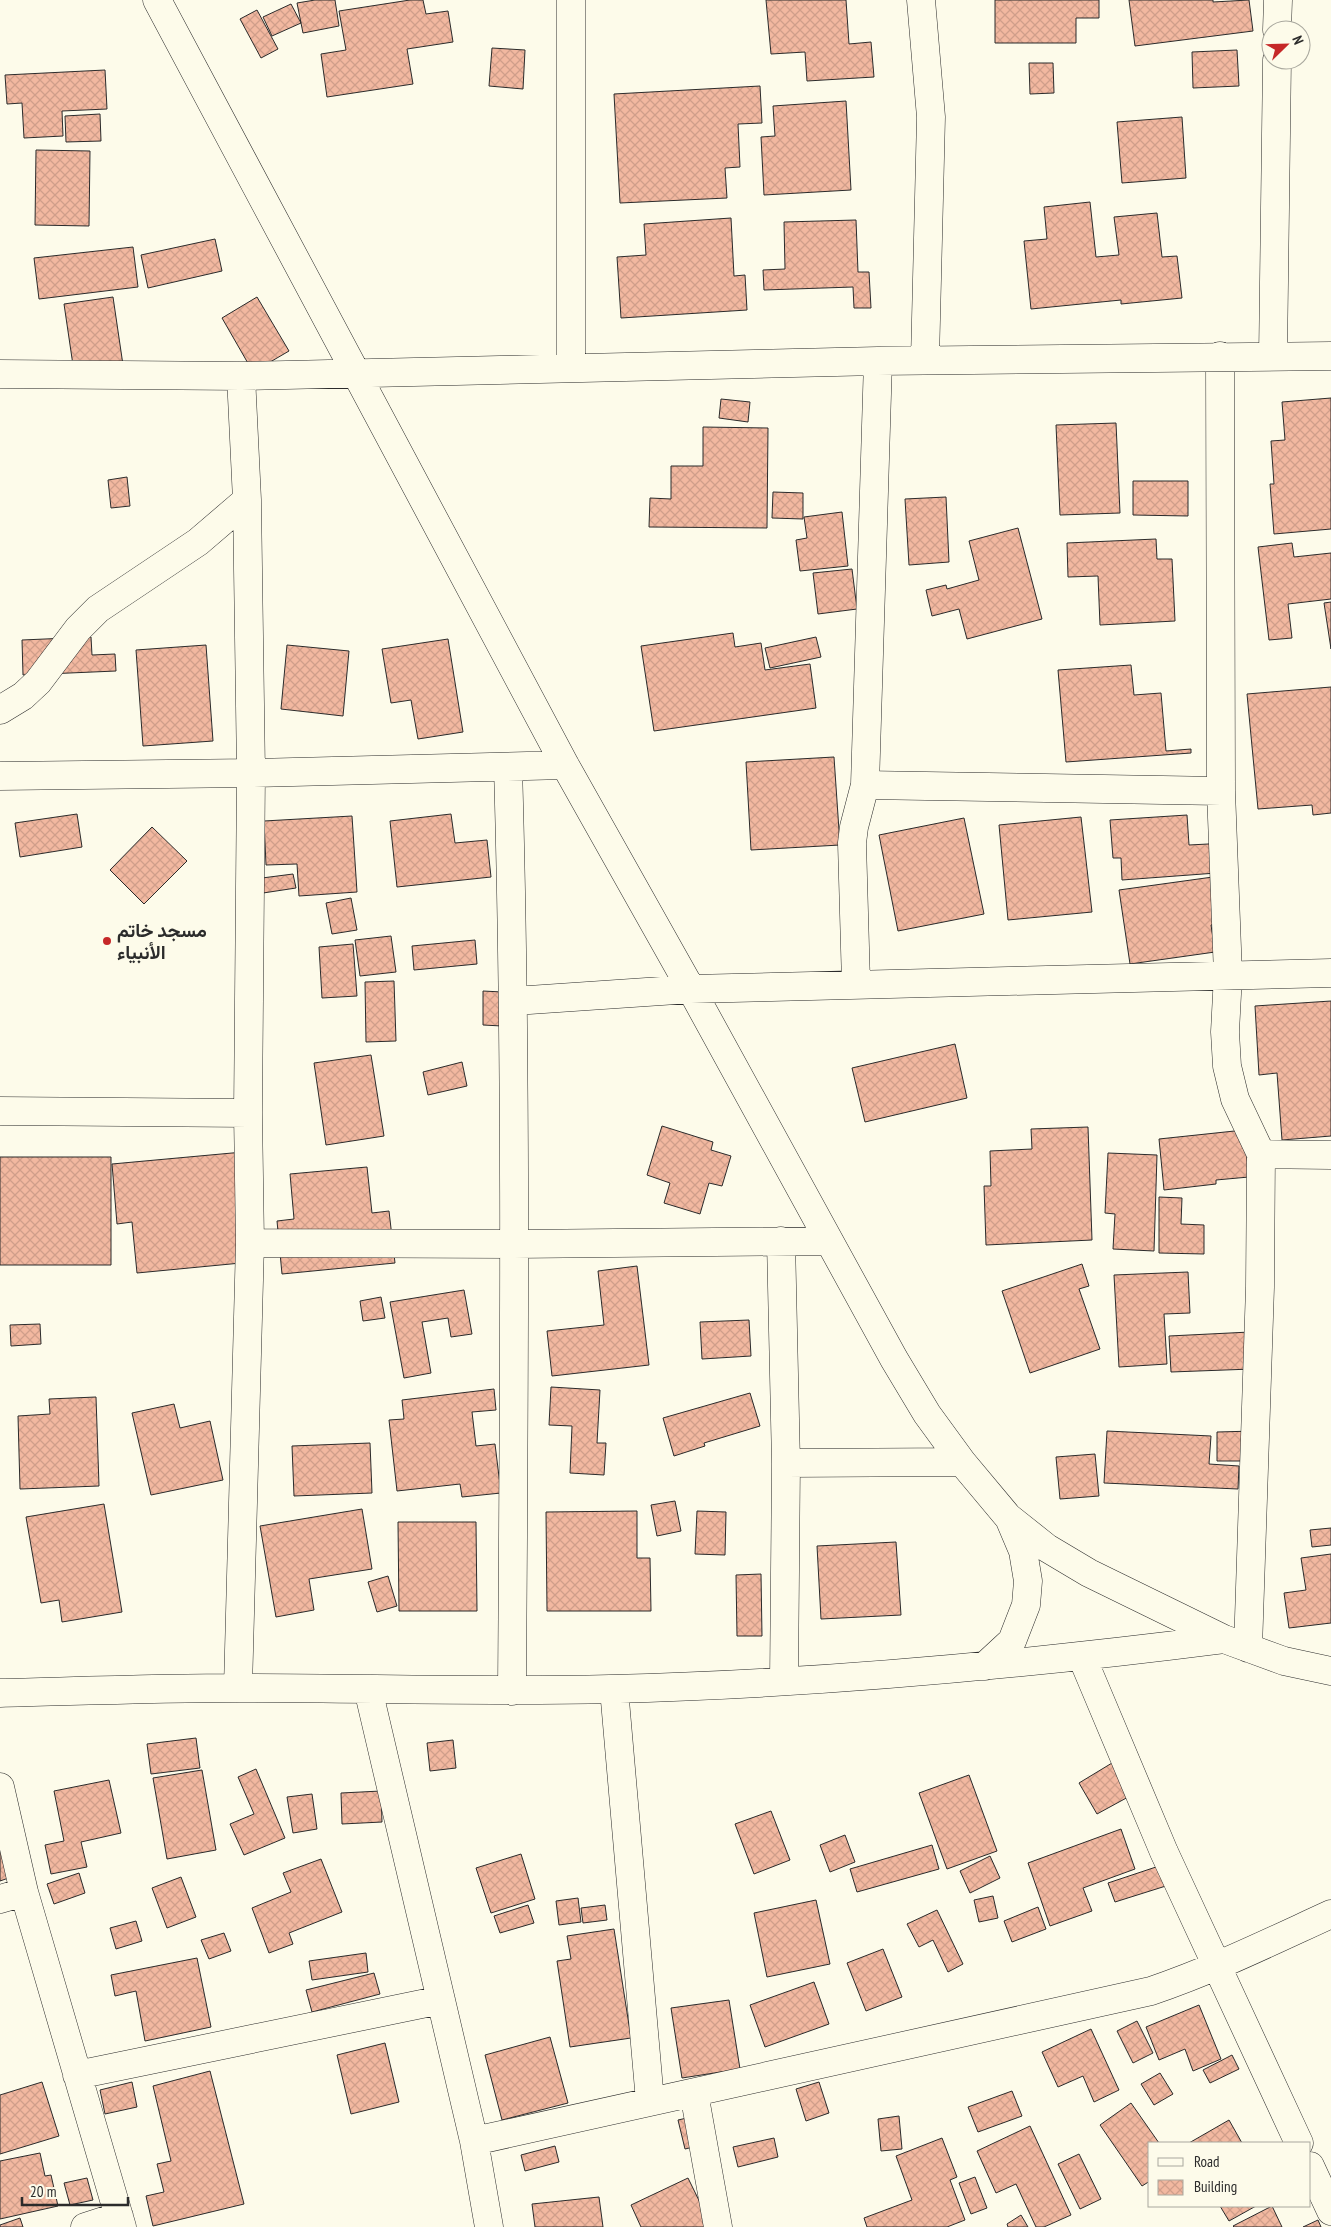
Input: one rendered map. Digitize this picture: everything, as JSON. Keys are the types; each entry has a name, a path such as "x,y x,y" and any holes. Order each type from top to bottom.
{"street":[{"path":"571,0 571,367"},
{"path":"920,0 931,117 926,360"},
{"path":"1277,20 1278,0"},
{"path":"159,1 355,374 565,765 922,1406 962,1462 1008,1517 1047,1548 1089,1573 1236,1644 1284,1661 1331,1671"},
{"path":"1273,356 1277,70"},
{"path":"1220,356 1221,791 1228,974 1225,1032 1227,1066 1235,1098 1261,1154 1260,1287 1236,1644"},
{"path":"0,374 241,376 926,360 1331,356"},
{"path":"856,984 852,843 857,812 865,785 878,361"},
{"path":"238,1688 250,1243 248,1113 251,773 247,500 241,376"},
{"path":"0,710 23,696 38,682 78,629 98,609 198,542 247,500"},
{"path":"0,776 251,773 565,765"},
{"path":"508,767 514,1001 515,1244 512,1691"},
{"path":"865,785 1221,791"},
{"path":"514,1001 691,989 1331,972"},
{"path":"0,1111 248,1113"},
{"path":"1261,1154 1331,1155"},
{"path":"781,1241 786,1463 784,1681"},
{"path":"250,1243 515,1244 829,1241"},
{"path":"786,1463 962,1462"},
{"path":"985,1666 1012,1641 1026,1605 1028,1581 1023,1551 1008,1517"},
{"path":"0,1693 238,1688 512,1691 614,1689 908,1674 1236,1644"},
{"path":"1082,1658 1164,1852 1215,1966 1299,2142"},
{"path":"368,1689 474,2141 489,2227"},
{"path":"614,1689 650,2101"},
{"path":"0,1787 12,1895 77,2075 120,2221 85,2227"},
{"path":"474,2141 1151,1991 1179,1982 1331,1914"},
{"path":"77,2075 442,2000"},
{"path":"694,2093 718,2227"},
{"path":"1311,2168 1331,2211"}],"building":[{"path":"315,0 335,0 339,26 303,33 297,3"},
{"path":"410,0 423,0 426,14 448,11 453,42 407,49 413,84 327,97 321,54 346,50 339,11"},
{"path":"766,0 846,0 849,44 871,42 874,77 807,81 805,52 771,54"},
{"path":"995,0 1099,0 1099,18 1076,18 1076,43 995,43"},
{"path":"1129,0 1213,0 1213,2 1249,0 1253,31 1135,46"},
{"path":"291,4 301,23 272,36 263,17"},
{"path":"257,10 278,49 261,58 240,19"},
{"path":"492,48 525,50 523,89 489,86"},
{"path":"1237,50 1239,86 1193,88 1192,52"},
{"path":"1029,63 1053,63 1054,93 1030,94"},
{"path":"105,70 107,109 62,111 63,136 24,138 22,103 7,104 5,75"},
{"path":"760,86 762,123 738,124 740,167 725,168 727,198 620,203 614,94"},
{"path":"846,101 851,190 764,195 761,137 775,136 773,106"},
{"path":"100,114 101,141 66,142 65,116"},
{"path":"1182,117 1186,178 1122,183 1117,122"},
{"path":"36,150 90,151 89,226 35,225"},
{"path":"1090,202 1096,257 1119,255 1114,217 1157,213 1162,257 1177,256 1182,298 1121,304 1121,300 1031,309 1024,241 1047,239 1044,207"},
{"path":"731,218 734,276 745,275 747,310 621,318 617,257 646,255 644,224"},
{"path":"856,220 858,272 869,272 871,308 854,308 853,287 764,290 763,270 785,269 784,222"},
{"path":"215,239 222,271 148,288 141,255"},
{"path":"133,247 138,287 39,299 34,258"},
{"path":"113,297 123,365 74,372 64,304"},
{"path":"257,297 289,351 253,372 222,318"},
{"path":"1331,398 1331,529 1274,534 1270,484 1274,484 1271,441 1285,440 1282,402"},
{"path":"721,399 750,402 748,422 719,418"},
{"path":"1116,423 1120,513 1060,515 1056,425"},
{"path":"703,427 768,428 767,528 649,527 650,498 671,499 671,466 703,466"},
{"path":"127,477 130,506 111,508 108,480"},
{"path":"1133,481 1188,481 1188,516 1133,515"},
{"path":"773,492 803,493 803,519 772,518"},
{"path":"946,497 949,562 909,565 905,499"},
{"path":"842,512 848,566 800,571 796,540 807,538 804,517"},
{"path":"1018,528 1042,619 967,639 959,609 932,616 926,590 946,585 947,589 979,580 969,541"},
{"path":"1156,539 1157,559 1172,559 1175,621 1100,625 1098,576 1068,577 1067,543"},
{"path":"1292,543 1294,557 1331,553 1331,599 1288,604 1292,638 1269,640 1258,547"},
{"path":"852,569 857,609 818,614 813,573"},
{"path":"1331,602 1331,649 1324,603"},
{"path":"733,633 735,647 761,643 765,670 810,664 816,708 654,731 641,646"},
{"path":"91,637 92,655 115,654 116,671 23,675 22,640"},
{"path":"816,637 821,657 770,668 765,648"},
{"path":"448,639 463,732 418,739 411,700 391,703 382,649"},
{"path":"206,645 213,741 143,746 136,650"},
{"path":"287,645 349,651 343,716 281,709"},
{"path":"1131,665 1134,695 1161,693 1166,751 1191,749 1191,753 1066,762 1058,670"},
{"path":"1331,687 1331,813 1313,815 1312,805 1258,809 1247,694"},
{"path":"834,757 840,845 751,850 746,762"},
{"path":"77,814 82,847 20,857 15,823"},
{"path":"451,814 455,843 487,840 491,877 397,887 390,821"},
{"path":"1187,815 1189,845 1227,843 1230,872 1122,880 1121,858 1113,858 1110,820"},
{"path":"352,816 357,892 299,896 297,864 266,865 264,821"},
{"path":"1081,817 1092,912 1008,920 999,825"},
{"path":"964,818 984,914 898,931 879,835"},
{"path":"152,827 187,861 144,904 110,870"},
{"path":"293,874 296,888 263,893 262,878"},
{"path":"1220,876 1227,922 1211,925 1215,952 1130,964 1119,890"},
{"path":"351,898 357,930 332,934 326,903"},
{"path":"391,936 396,972 360,976 355,940"},
{"path":"475,940 477,964 414,970 412,946"},
{"path":"353,944 357,996 322,998 319,947"},
{"path":"394,981 396,1041 366,1042 365,982"},
{"path":"483,991 502,992 502,1026 483,1025"},
{"path":"1331,1001 1331,1136 1282,1140 1277,1073 1259,1075 1255,1006"},
{"path":"955,1044 967,1098 865,1122 852,1068"},
{"path":"371,1055 384,1136 326,1145 314,1063"},
{"path":"462,1062 467,1086 428,1095 423,1072"},
{"path":"662,1126 713,1142 711,1150 731,1156 722,1186 709,1183 700,1214 664,1203 670,1183 647,1175"},
{"path":"1088,1127 1092,1240 986,1245 984,1186 991,1186 990,1151 1032,1149 1031,1129"},
{"path":"1244,1130 1249,1177 1216,1180 1216,1184 1164,1190 1159,1139"},
{"path":"243,1152 241,1263 137,1273 132,1222 117,1224 112,1164"},
{"path":"1108,1153 1157,1155 1154,1251 1113,1249 1115,1214 1105,1213"},
{"path":"0,1157 111,1157 111,1265 0,1265"},
{"path":"367,1167 372,1213 389,1211 395,1263 282,1274 277,1221 294,1219 290,1174"},
{"path":"1159,1197 1182,1198 1181,1224 1204,1225 1204,1254 1159,1253"},
{"path":"1082,1264 1089,1286 1079,1289 1100,1349 1030,1373 1002,1291"},
{"path":"637,1266 649,1365 552,1376 547,1331 604,1325 598,1271"},
{"path":"1188,1272 1190,1313 1164,1314 1167,1364 1119,1367 1114,1275"},
{"path":"464,1290 472,1334 451,1337 448,1318 422,1322 431,1373 404,1378 390,1302"},
{"path":"381,1297 385,1318 363,1321 360,1301"},
{"path":"749,1320 751,1356 702,1359 700,1322"},
{"path":"40,1324 41,1344 11,1346 10,1325"},
{"path":"1250,1332 1252,1369 1171,1372 1169,1336"},
{"path":"551,1387 600,1390 597,1443 606,1443 604,1475 570,1473 572,1426 549,1425"},
{"path":"494,1389 496,1410 472,1412 476,1446 495,1444 501,1493 462,1497 460,1484 397,1491 389,1420 404,1419 402,1400"},
{"path":"750,1393 760,1426 704,1443 705,1446 674,1456 663,1418"},
{"path":"96,1397 99,1486 20,1489 18,1416 50,1414 49,1399"},
{"path":"174,1404 180,1428 210,1421 223,1480 151,1495 132,1413"},
{"path":"1107,1431 1211,1436 1209,1464 1239,1466 1238,1489 1104,1483"},
{"path":"1255,1431 1256,1461 1217,1461 1217,1432"},
{"path":"370,1443 372,1493 294,1496 292,1446"},
{"path":"1095,1454 1099,1496 1060,1499 1056,1457"},
{"path":"675,1501 681,1531 657,1536 651,1505"},
{"path":"104,1504 122,1612 62,1622 59,1600 41,1603 26,1517"},
{"path":"362,1509 372,1569 309,1579 314,1610 276,1617 260,1526"},
{"path":"637,1511 637,1558 650,1558 651,1611 547,1611 546,1512"},
{"path":"697,1511 726,1512 725,1555 695,1554"},
{"path":"398,1522 476,1522 477,1611 399,1611"},
{"path":"1331,1528 1331,1545 1312,1547 1310,1530"},
{"path":"896,1542 901,1615 821,1619 817,1546"},
{"path":"1331,1554 1331,1623 1289,1628 1284,1593 1306,1590 1301,1558"},
{"path":"761,1574 762,1636 737,1636 736,1575"},
{"path":"388,1576 397,1606 377,1612 368,1582"},
{"path":"196,1738 200,1768 151,1774 147,1744"},
{"path":"453,1740 456,1768 430,1771 427,1743"},
{"path":"1112,1763 1130,1796 1097,1814 1079,1783"},
{"path":"256,1769 285,1838 244,1855 230,1824 254,1814 238,1777"},
{"path":"202,1770 216,1850 167,1859 153,1778"},
{"path":"969,1775 997,1851 947,1869 919,1793"},
{"path":"109,1780 121,1833 81,1842 87,1867 51,1874 45,1845 64,1841 54,1791"},
{"path":"381,1791 382,1822 342,1824 341,1793"},
{"path":"312,1794 317,1829 293,1833 287,1797"},
{"path":"771,1811 790,1860 754,1874 735,1824"},
{"path":"0,1819 17,1875 0,1881"},
{"path":"1121,1829 1135,1869 1083,1888 1092,1911 1050,1926 1028,1863"},
{"path":"845,1835 855,1862 830,1872 820,1845"},
{"path":"932,1845 939,1869 857,1892 850,1869"},
{"path":"521,1854 535,1899 491,1913 476,1868"},
{"path":"990,1856 1000,1878 970,1893 960,1871"},
{"path":"321,1859 342,1912 289,1933 293,1944 269,1953 252,1908 291,1892 283,1873"},
{"path":"1162,1865 1169,1885 1115,1902 1108,1883"},
{"path":"79,1873 85,1893 54,1904 47,1884"},
{"path":"181,1877 196,1917 167,1928 152,1888"},
{"path":"993,1896 998,1918 979,1922 974,1900"},
{"path":"578,1898 581,1922 559,1925 556,1901"},
{"path":"816,1900 830,1964 767,1977 754,1913"},
{"path":"528,1905 534,1923 500,1933 494,1916"},
{"path":"605,1905 607,1920 583,1923 581,1908"},
{"path":"1038,1907 1046,1929 1012,1942 1004,1921"},
{"path":"937,1910 963,1964 948,1972 933,1940 919,1947 907,1924"},
{"path":"136,1921 142,1941 116,1949 110,1928"},
{"path":"614,1929 631,2038 570,2047 557,1961 571,1959 567,1936"},
{"path":"224,1933 231,1951 209,1959 201,1940"},
{"path":"883,1949 902,1997 866,2011 847,1963"},
{"path":"366,1953 368,1972 312,1980 309,1961"},
{"path":"197,1958 211,2027 145,2041 136,1991 115,1996 111,1975"},
{"path":"374,1973 380,1994 312,2012 306,1990"},
{"path":"814,1982 829,2024 765,2047 750,2005"},
{"path":"729,2000 740,2069 682,2078 671,2008"},
{"path":"1199,2005 1221,2059 1193,2071 1185,2049 1159,2060 1146,2027"},
{"path":"1137,2021 1153,2053 1133,2063 1117,2031"},
{"path":"1091,2029 1119,2090 1094,2102 1083,2076 1058,2087 1042,2052"},
{"path":"550,2037 568,2103 502,2120 485,2055"},
{"path":"385,2043 399,2102 351,2114 337,2055"},
{"path":"1232,2055 1239,2069 1210,2083 1203,2070"},
{"path":"210,2071 244,2204 153,2226 146,2196 164,2192 157,2164 171,2161 153,2086"},
{"path":"1160,2073 1173,2094 1154,2105 1141,2084"},
{"path":"42,2082 59,2136 0,2154 0,2095"},
{"path":"132,2082 137,2107 105,2114 100,2090"},
{"path":"819,2082 829,2113 806,2121 796,2089"},
{"path":"1012,2091 1022,2116 978,2132 968,2107"},
{"path":"1131,2103 1158,2142 1148,2142 1148,2182 1142,2186 1100,2125"},
{"path":"696,2116 702,2145 685,2149 678,2120"},
{"path":"899,2116 902,2149 881,2151 878,2119"},
{"path":"1229,2120 1241,2142 1191,2142"},
{"path":"1030,2126 1071,2215 1044,2227 1036,2227 1016,2184 996,2193 977,2151"},
{"path":"774,2138 778,2157 738,2167 733,2147"},
{"path":"942,2138 957,2177 950,2180 965,2220 947,2227 867,2227 864,2218 912,2200 896,2156"},
{"path":"555,2146 559,2162 525,2171 521,2155"},
{"path":"40,2153 45,2176 51,2175 58,2206 0,2219 0,2161"},
{"path":"1079,2154 1101,2199 1080,2209 1058,2164"},
{"path":"975,2177 987,2208 971,2214 959,2183"},
{"path":"87,2178 93,2200 70,2205 64,2183"},
{"path":"688,2178 712,2227 641,2227 631,2205"},
{"path":"599,2197 603,2227 535,2227 532,2204"},
{"path":"1221,2207 1254,2207 1229,2221"},
{"path":"1272,2207 1282,2227 1234,2227"},
{"path":"1021,2215 1028,2227 1008,2227 1007,2224"},
{"path":"20,2218 23,2227 0,2227 0,2225"},
{"path":"1318,2220 1321,2227 1303,2227"}],"place":[{"name":"مسجد خاتم الأنبياء","path":"107,941"}]}
